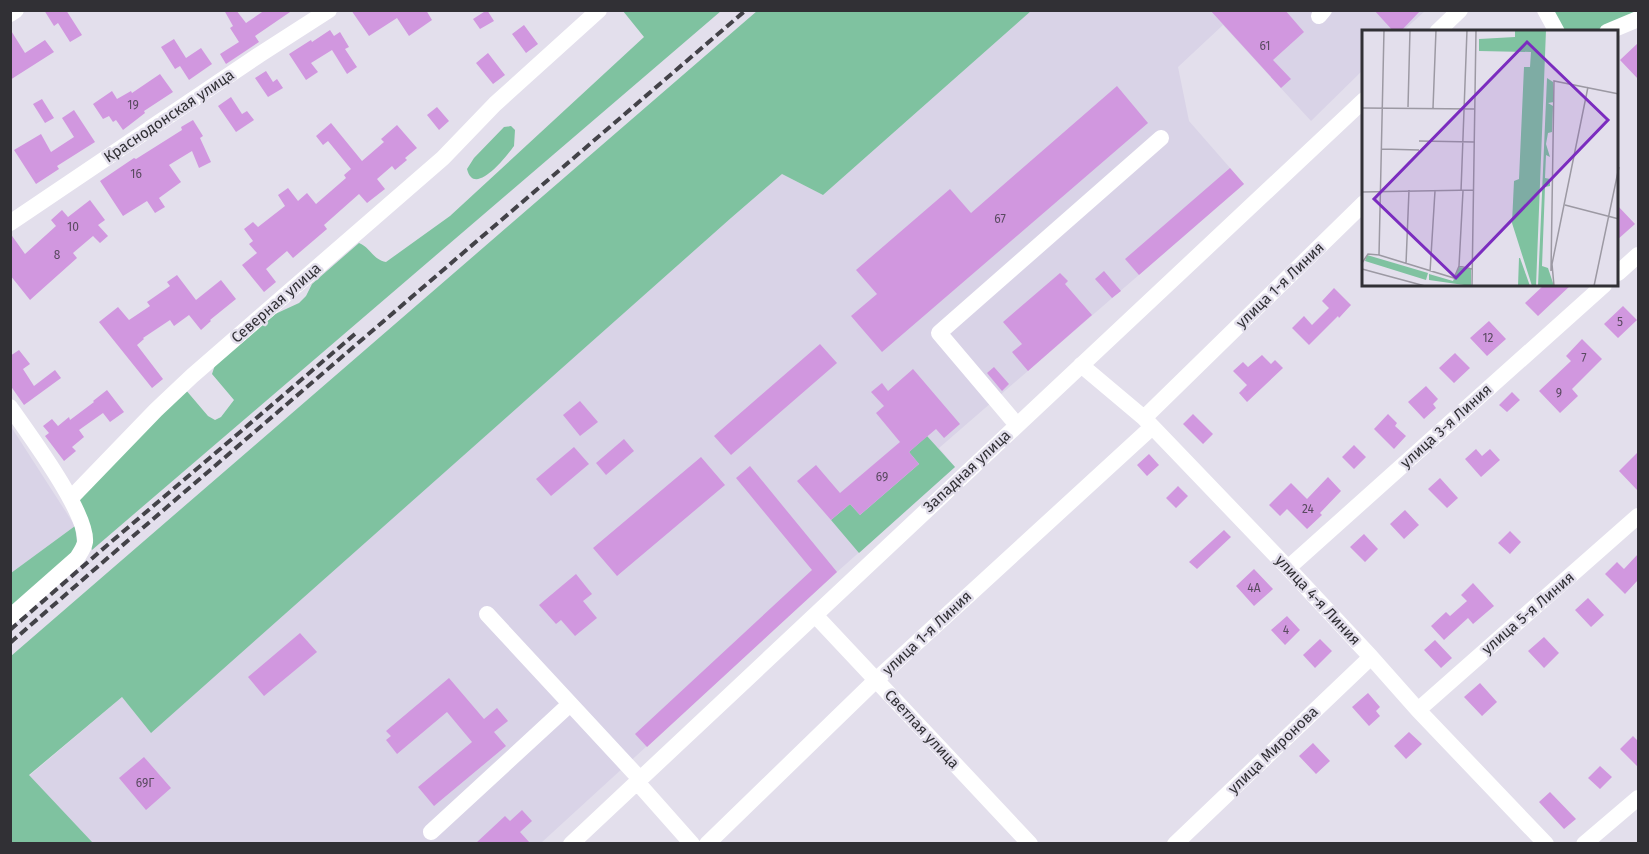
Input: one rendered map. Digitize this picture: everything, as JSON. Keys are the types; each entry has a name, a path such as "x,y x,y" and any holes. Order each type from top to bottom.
{"street":[{"path":"10,14 16,10"},
{"name":"Краснодонская улица","path":"10,223 329,10"},
{"name":"Северная улица","path":"71,498 184,383 443,158 495,104 599,10"},
{"path":"1439,30 1460,10"},
{"path":"1545,10 1556,30"},
{"path":"1612,30 1638,19"},
{"name":"Западная улица","path":"571,843 1362,101"},
{"path":"1017,424 939,333 1161,138"},
{"name":"улица 1-я Линия","path":"707,843 1148,423 1362,205"},
{"path":"1619,271 1638,255"},
{"name":"улица 3-я Линия","path":"1288,568 1603,286"},
{"name":"улица 4-я Линия","path":"1081,365 1148,423 1288,568 1418,710 1546,843"},
{"path":"10,407 71,498 84,532 85,541 82,549 67,568 10,616"},
{"name":"улица 5-я Линия","path":"1418,710 1638,516"},
{"path":"487,614 570,704 692,843"},
{"name":"Светлая улица","path":"815,615 1030,843"},
{"name":"улица Миронова","path":"1175,843 1371,657"},
{"path":"431,832 570,704"},
{"path":"1584,843 1638,798"}],"shaded area":[{"path":"1031,11 1425,11 1404,30 1362,30 1362,71 1311,121 1223,25 1178,67 1189,121 1244,184 939,448 955,467 541,843 93,843 29,776 122,697 151,732 782,174 823,195"},
{"path":"10,425 75,526 11,573 10,573"}],"green space":[{"path":"623,11 721,11 92,550 76,500 185,389 208,416 215,420 221,417 234,400 212,374 215,365 273,315 299,303 306,296 312,284 359,243 381,261 386,262 450,216 644,37"},
{"path":"757,11 1031,11 823,195 782,174 151,733 122,697 29,775 93,843 11,843 11,656"},
{"path":"1552,11 1638,11 1638,15 1599,30 1562,30"},
{"path":"511,126 515,130 514,146 490,172 476,179 471,177 467,169 474,158 504,127"},
{"path":"927,436 955,467 859,553 831,520 850,504 860,515 919,464 909,452"},
{"path":"75,526 77,542 75,550 11,609 11,573"}],"building":[{"path":"44,10 66,10 82,35 70,42 58,23 54,26"},
{"path":"224,10 236,10 246,23 265,10 293,10 255,36 259,42 226,64 220,54 239,42 230,28 233,26"},
{"path":"351,10 426,10 432,20 409,36 397,18 369,36"},
{"path":"487,10 494,21 480,29 473,19"},
{"path":"1210,10 1285,10 1304,32 1273,60 1291,79 1281,88"},
{"path":"1374,10 1421,10 1402,30 1392,30"},
{"path":"524,25 538,44 526,53 512,34"},
{"path":"10,29 25,53 45,40 54,52 10,80"},
{"path":"330,30 334,36 340,32 349,47 345,49 357,67 347,74 332,50 311,63 318,72 306,80 289,54"},
{"path":"174,39 186,58 201,48 212,64 189,80 180,66 175,69 161,47"},
{"path":"1638,43 1638,79 1620,60"},
{"path":"488,53 505,75 493,84 476,63"},
{"path":"266,71 273,82 277,79 283,88 268,97 255,78"},
{"path":"160,74 173,92 144,111 145,113 123,130 116,120 113,122 109,116 103,119 93,104 112,91 117,99 131,91 132,93"},
{"path":"1117,86 1148,123 882,352 851,316 877,294 856,270 950,189 971,213"},
{"path":"231,97 242,114 247,111 254,120 236,132 218,106"},
{"path":"42,99 54,118 45,123 33,104"},
{"path":"437,107 449,121 439,130 427,115"},
{"path":"74,110 95,142 57,166 59,169 36,184 14,150 41,134 51,152 74,137 62,118"},
{"path":"193,120 203,136 200,138 211,162 199,168 192,151 169,165 181,182 159,198 165,207 155,213 147,201 123,216 100,181 182,130 181,127"},
{"path":"331,123 362,161 384,142 381,139 397,125 417,148 395,170 392,166 377,179 385,189 367,203 359,194 324,225 327,229 293,258 287,251 266,269 276,282 264,292 242,265 257,253 249,244 253,241 244,229 253,222 258,227 285,206 278,195 288,188 298,201 307,193 316,204 346,178 344,175 351,169 328,141 323,145 316,136"},
{"path":"1230,168 1244,184 1139,275 1125,259"},
{"path":"90,200 105,220 98,225 108,236 100,243 93,236 73,253 77,258 30,300 10,275 10,233 25,254 56,226 51,220 62,210 68,217"},
{"path":"1619,207 1635,224 1619,238"},
{"path":"1104,271 1121,291 1112,298 1095,279"},
{"path":"1060,273 1068,281 1065,284 1092,315 1028,371 1012,352 1022,344 1003,322"},
{"path":"177,275 196,300 221,280 236,299 201,330 189,315 174,326 170,320 143,338 137,345 163,379 152,388 99,322 118,307 129,320 150,306 147,302 170,286 167,282"},
{"path":"1543,286 1570,286 1538,316 1525,303"},
{"path":"1334,288 1351,305 1309,345 1292,328 1304,316 1312,325 1329,308 1322,301"},
{"path":"1623,306 1637,320 1618,338 1604,324"},
{"path":"1489,321 1506,339 1487,356 1470,338"},
{"path":"1582,339 1602,359 1572,389 1578,396 1560,413 1539,391 1571,361 1566,356"},
{"path":"820,344 837,363 731,455 714,436"},
{"path":"19,350 30,364 23,369 34,386 55,370 61,378 24,405 10,385 10,356"},
{"path":"1455,353 1470,368 1454,383 1439,368"},
{"path":"1262,355 1271,364 1275,360 1283,368 1247,402 1239,393 1247,385 1233,371 1243,362 1248,367"},
{"path":"994,367 1009,384 1002,391 987,373"},
{"path":"913,369 960,424 944,438 936,429 909,452 919,464 860,515 850,504 831,520 797,481 816,465 840,493 900,442 876,413 884,406 871,392 882,383 888,391"},
{"path":"1426,386 1438,399 1433,404 1436,408 1424,419 1408,402"},
{"path":"107,390 124,412 110,422 103,413 79,430 84,437 72,447 76,451 64,461 45,436 49,433 43,426 52,419 58,426 69,417 70,420"},
{"path":"1512,392 1520,400 1507,412 1499,405"},
{"path":"580,401 598,422 580,436 563,415"},
{"path":"1193,414 1213,434 1203,444 1183,424"},
{"path":"1388,414 1397,423 1395,426 1406,436 1394,449 1374,429"},
{"path":"624,439 634,451 606,475 596,463"},
{"path":"1354,445 1366,457 1354,469 1342,457"},
{"path":"574,447 589,464 551,496 536,479"},
{"path":"1476,449 1482,456 1490,449 1500,460 1481,477 1465,459"},
{"path":"1638,452 1638,491 1619,471"},
{"path":"1149,454 1159,465 1147,476 1137,465"},
{"path":"701,457 725,485 617,576 593,548"},
{"path":"750,466 837,572 647,747 635,734 812,570 736,478"},
{"path":"1328,477 1341,491 1320,513 1322,515 1307,529 1287,509 1280,516 1269,505 1291,483 1307,499"},
{"path":"1440,478 1458,498 1447,508 1428,489"},
{"path":"1178,486 1188,496 1176,508 1166,498"},
{"path":"1405,510 1419,525 1404,539 1390,524"},
{"path":"1224,530 1231,537 1197,569 1189,562"},
{"path":"1510,531 1521,542 1510,554 1498,543"},
{"path":"1364,534 1378,549 1365,562 1350,547"},
{"path":"1638,554 1638,580 1625,594 1605,574 1617,562 1624,569"},
{"path":"1254,569 1273,589 1254,606 1236,586"},
{"path":"576,574 592,594 583,601 597,618 575,636 561,620 556,624 539,605"},
{"path":"1473,583 1494,606 1473,624 1468,618 1444,640 1431,626 1446,612 1450,616 1467,601 1461,595"},
{"path":"1588,598 1604,615 1591,627 1575,610"},
{"path":"1287,616 1300,630 1285,645 1271,630"},
{"path":"300,633 317,652 264,696 248,677"},
{"path":"1544,637 1559,653 1544,668 1528,651"},
{"path":"1320,639 1332,651 1315,668 1303,655"},
{"path":"1435,640 1452,658 1441,668 1424,650"},
{"path":"449,678 484,719 497,708 508,721 494,732 506,746 434,806 418,787 472,742 447,712 397,754 386,740 391,736 386,731"},
{"path":"1480,683 1497,702 1482,716 1464,697"},
{"path":"1368,693 1380,707 1376,711 1380,716 1369,726 1352,707"},
{"path":"1409,732 1422,744 1406,759 1394,746"},
{"path":"1633,736 1638,741 1638,767 1620,749"},
{"path":"1313,743 1330,761 1316,774 1299,756"},
{"path":"144,757 171,788 146,810 119,778"},
{"path":"1600,766 1612,777 1600,789 1588,778"},
{"path":"1550,792 1576,819 1564,829 1539,802"},
{"path":"522,810 532,821 520,832 530,843 476,843 505,816 510,821"}],"railway":[{"path":"10,643 746,10"},
{"path":"10,630 355,334"}]}
